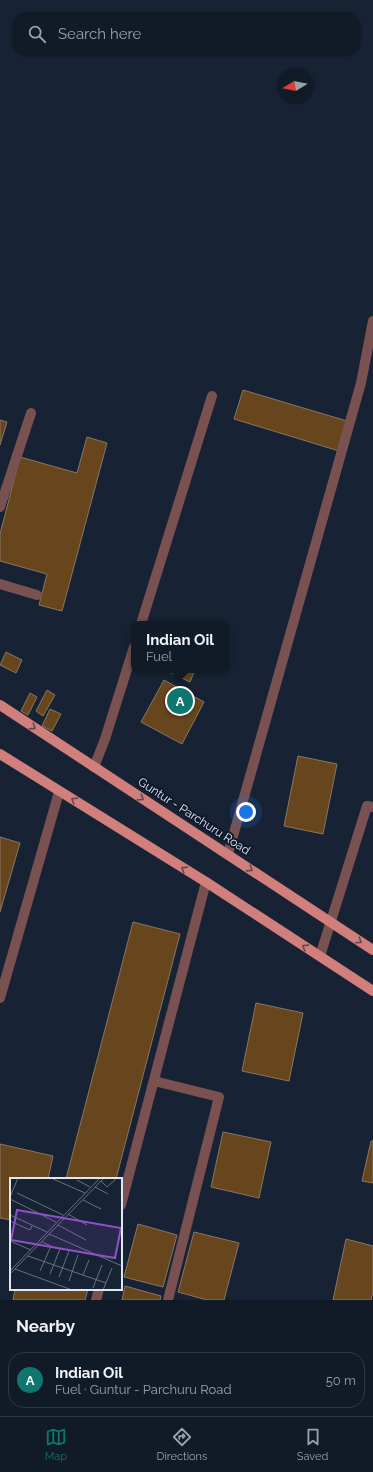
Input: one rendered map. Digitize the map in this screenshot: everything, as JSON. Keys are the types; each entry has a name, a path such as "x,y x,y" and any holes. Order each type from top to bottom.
{"main road":[{"name":"Guntur - Parchuru Road","path":"0,705 373,950"},
{"path":"0,754 206,882 373,991"}],"street":[{"path":"228,854 361,383 373,321"},
{"path":"142,621 212,396"},
{"path":"0,507 31,413"},
{"path":"0,584 37,594"},
{"path":"94,768 105,739 131,657"},
{"path":"0,998 59,792"},
{"path":"320,956 368,806 373,808"},
{"path":"122,1201 206,882"},
{"path":"154,1081 219,1097 168,1300"},
{"path":"96,1300 99,1290"}],"building":[{"path":"243,390 347,421 339,451 234,419"},
{"path":"0,420 7,422 0,445"},
{"path":"87,437 107,443 62,611 39,605 47,574 0,561 0,534 20,457 77,473"},
{"path":"6,652 22,660 16,673 0,665"},
{"path":"171,673 194,673 190,682"},
{"path":"164,680 204,702 182,744 141,722"},
{"path":"47,690 55,695 43,716 36,711"},
{"path":"30,693 37,697 28,715 21,711"},
{"path":"50,709 61,714 52,731 42,726"},
{"path":"298,756 337,764 323,834 284,826"},
{"path":"0,837 20,843 0,912"},
{"path":"133,922 180,934 116,1178 66,1178"},
{"path":"256,1003 303,1013 289,1081 242,1071"},
{"path":"223,1132 271,1142 259,1198 211,1187"},
{"path":"371,1141 373,1141 373,1183 362,1181"},
{"path":"0,1144 53,1156 48,1178 10,1178 10,1220 0,1218"},
{"path":"138,1224 177,1235 163,1287 124,1277"},
{"path":"194,1232 239,1243 224,1300 207,1300 178,1292"},
{"path":"346,1239 373,1246 373,1292 371,1300 333,1300"},
{"path":"125,1286 161,1296 160,1300 122,1300"},
{"path":"15,1290 88,1290 85,1300 13,1300"}],"place":[{"name":"Indian Oil","path":"180,701"}]}
